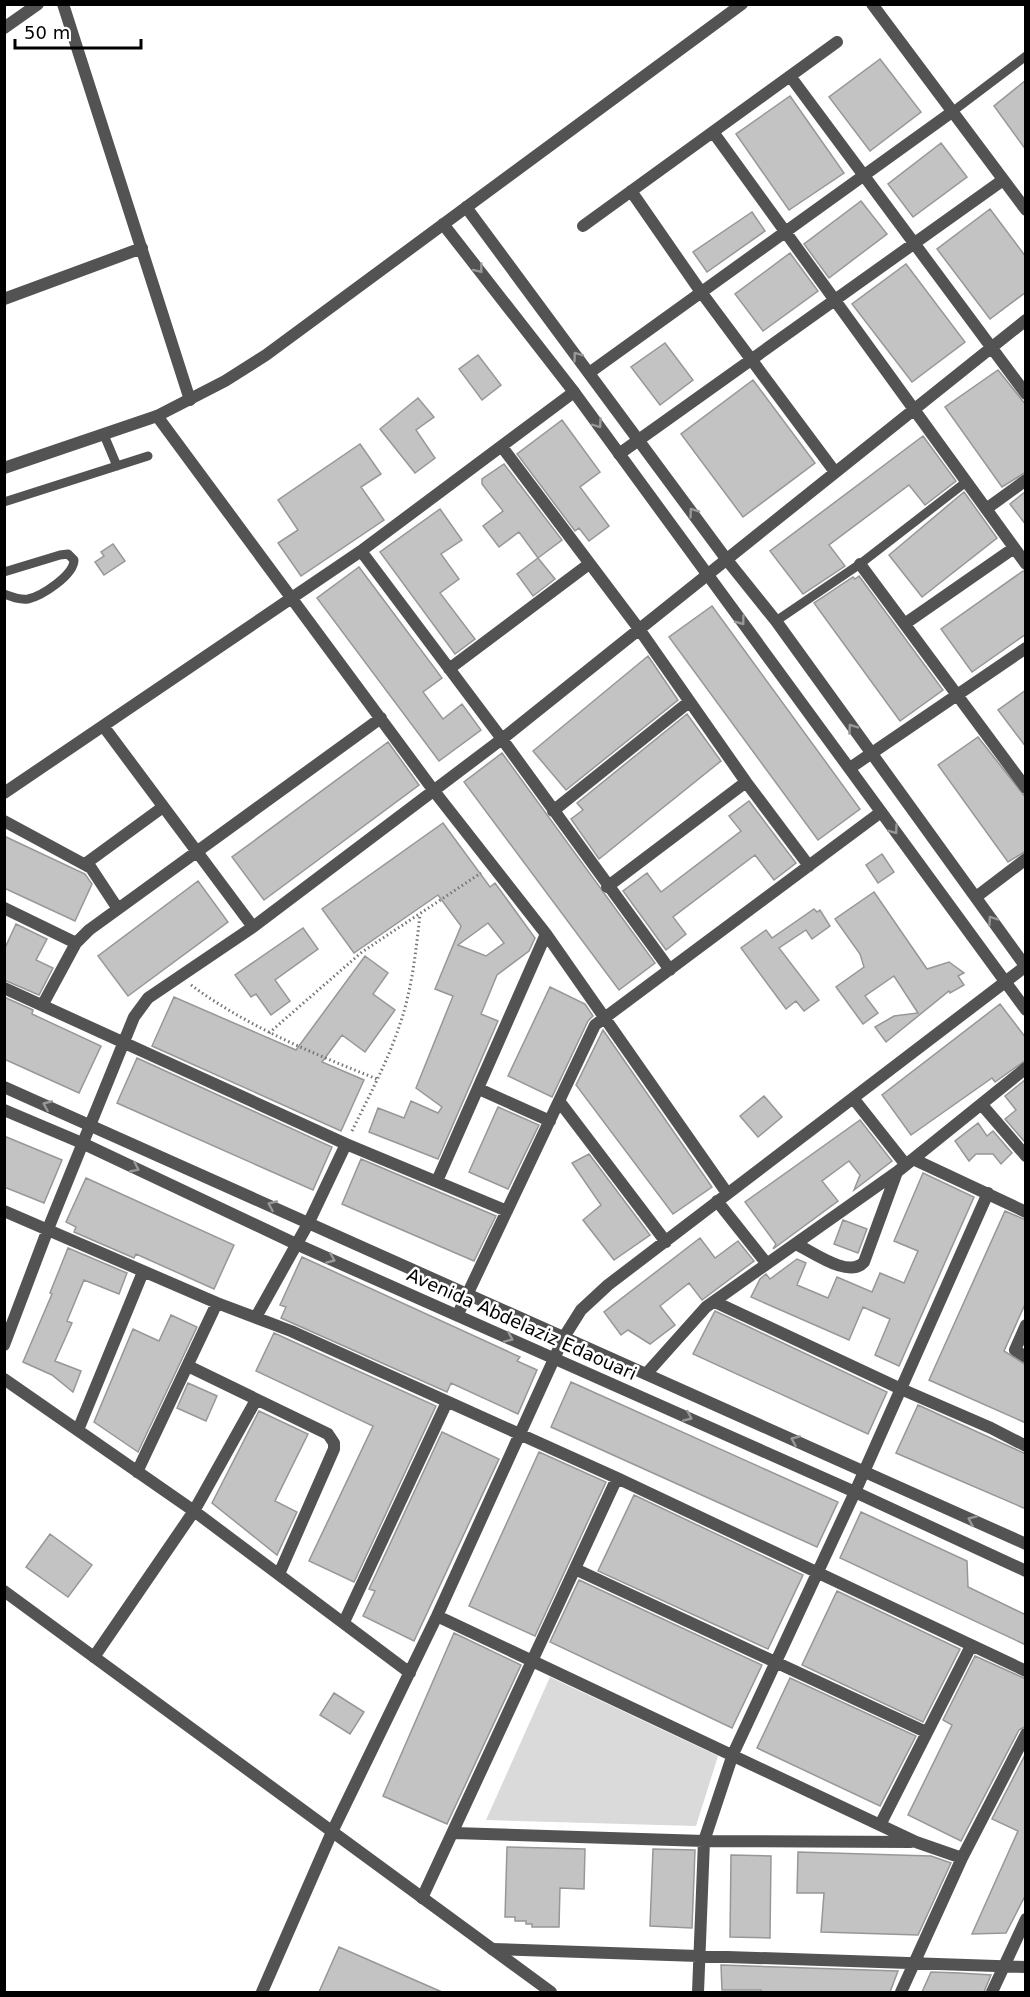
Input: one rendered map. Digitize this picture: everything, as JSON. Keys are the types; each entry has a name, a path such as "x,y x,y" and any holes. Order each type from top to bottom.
{"street":[{"path":"4,28 38,4"},
{"path":"63,4 189,400"},
{"path":"4,468 157,416 266,355 742,4"},
{"path":"872,4 1026,210"},
{"path":"583,226 837,42"},
{"path":"790,76 1026,394"},
{"path":"590,373 952,112"},
{"path":"713,132 1026,564"},
{"path":"619,454 1002,180"},
{"path":"631,191 701,292 836,472"},
{"path":"262,1992 332,1832 438,1616 564,1337 594,1296 1025,966 776,621 727,560 466,207"},
{"path":"443,224 574,392 1026,1010"},
{"path":"6,296 142,249"},
{"path":"4,1345 82,1143 140,1008 180,976 253,927 502,739 1026,320"},
{"path":"4,793 361,551 574,392"},
{"path":"157,416 293,597 434,791 546,934 605,1017 767,1264"},
{"path":"502,447 639,629 688,702 809,866"},
{"path":"986,509 1026,480"},
{"path":"906,623 1014,548"},
{"path":"361,551 502,739 607,887 670,970"},
{"path":"449,669 588,564"},
{"path":"860,564 1023,780"},
{"path":"850,768 1026,648"},
{"path":"553,811 688,702"},
{"path":"43,1005 76,943 88,930 381,718"},
{"path":"104,727 253,927"},
{"path":"607,887 746,782"},
{"path":"85,864 163,807"},
{"path":"458,1314 591,1031 605,1017 881,812"},
{"path":"4,821 85,864 95,873 118,909"},
{"path":"976,897 1026,859"},
{"path":"4,908 76,943"},
{"path":"437,1181 546,934"},
{"path":"4,988 345,1144 507,1211"},
{"path":"647,1373 697,1315 905,1165 1026,1068"},
{"name":"Avenida Abdelaziz Edaouari","path":"4,1087 1026,1544"},
{"path":"479,1089 549,1121"},
{"path":"853,1098 905,1165 988,1193 1026,1212"},
{"path":"559,1101 666,1242"},
{"path":"982,1105 1026,1156"},
{"name":"Avenida Abdelaziz Edaouari","path":"4,1110 82,1143 296,1244 458,1314 1026,1571"},
{"path":"256,1317 309,1222 345,1144"},
{"path":"796,1244 848,1269 860,1266 864,1262 905,1165"},
{"path":"698,1992 704,1841 734,1754 855,1492 988,1193"},
{"path":"4,1211 143,1272 256,1317 617,1478 1026,1671"},
{"path":"78,1430 143,1272"},
{"path":"716,1302 1026,1446"},
{"path":"137,1472 217,1303"},
{"path":"1026,1325 1015,1350 1026,1358"},
{"path":"188,1366 328,1434 334,1443 279,1574"},
{"path":"4,1378 194,1511 410,1673"},
{"path":"94,1657 194,1511 256,1400"},
{"path":"344,1622 447,1402"},
{"path":"422,1898 617,1478"},
{"path":"575,1569 926,1732"},
{"path":"4,1591 551,1992"},
{"path":"438,1616 916,1842 962,1858"},
{"path":"880,1825 971,1646"},
{"path":"901,1992 962,1858 1026,1734"},
{"path":"454,1833 704,1841 916,1842"},
{"path":"992,1992 1026,1919"},
{"path":"492,1949 1026,1967"}],"lane":[{"path":"952,112 1026,56"},
{"path":"104,435 117,466"},
{"path":"4,502 148,456"},
{"path":"776,621 860,564 966,482"},
{"path":"4,572 60,555 68,554 74,560 72,569 59,582 30,598 19,599 4,594"}],"path":[{"path":"269,1033 362,952 492,865"},
{"path":"345,1144 401,1023 408,999 420,914"},
{"path":"180,976 223,1008 269,1033 377,1079"}],"shaded area":[{"path":"550,1677 718,1756 696,1826 486,1820"}],"building":[{"path":"880,59 921,112 870,151 829,97"},
{"path":"1026,80 1026,150 994,106"},
{"path":"790,96 844,173 789,210 736,134"},
{"path":"941,143 967,177 913,217 888,184"},
{"path":"861,201 887,234 829,278 804,244"},
{"path":"990,209 1026,257 1026,292 990,319 937,249"},
{"path":"752,212 765,231 707,272 693,252"},
{"path":"790,253 818,291 763,331 735,294"},
{"path":"906,264 965,342 912,382 852,304"},
{"path":"665,343 693,380 660,405 631,367"},
{"path":"478,355 501,385 482,400 459,369"},
{"path":"998,370 1026,405 1026,472 1002,487 945,407"},
{"path":"753,380 815,463 743,517 681,434"},
{"path":"418,398 434,417 416,430 435,458 415,473 380,429"},
{"path":"562,420 600,472 580,487 609,526 589,541 579,528 575,531 517,454"},
{"path":"923,436 956,481 925,505 909,485 829,545 845,566 803,594 770,551"},
{"path":"360,444 381,474 361,487 384,520 301,576 278,543 298,530 278,500"},
{"path":"504,464 562,540 538,558 519,532 499,547 483,526 503,511 482,484 482,479"},
{"path":"1026,491 1026,525 1010,504"},
{"path":"964,492 997,538 922,597 889,555"},
{"path":"440,509 462,540 441,554 459,579 440,593 475,639 455,654 380,552"},
{"path":"113,544 125,561 104,575 95,562 104,556 101,552"},
{"path":"538,558 555,579 533,596 517,574"},
{"path":"359,567 442,678 423,692 443,719 462,704 481,730 439,761 317,598"},
{"path":"1023,571 1026,572 1026,634 972,672 941,629"},
{"path":"859,576 943,690 900,721 814,603 853,577 855,579"},
{"path":"712,606 860,809 818,840 669,637"},
{"path":"648,656 678,700 566,790 533,751"},
{"path":"1026,690 1026,747 998,710"},
{"path":"687,714 721,761 599,859 571,819 583,810 577,803"},
{"path":"978,737 1026,798 1026,851 1008,862 938,765"},
{"path":"388,742 419,785 264,900 232,857"},
{"path":"502,753 655,963 619,990 464,782"},
{"path":"749,801 796,863 774,880 755,855 673,917 686,934 666,950 623,891 647,873 661,892 741,831 729,816"},
{"path":"443,823 490,887 495,883 535,938 529,951 497,975 481,1014 498,1021 438,1159 369,1132 378,1108 404,1118 411,1101 438,1113 442,1107 416,1088 453,996 435,989 461,926 438,895 354,953 322,909","holes":["488,923 504,943 486,956 458,945"]},
{"path":"4,836 85,874 92,884 75,921 4,888"},
{"path":"882,854 894,872 878,883 866,865"},
{"path":"198,881 228,922 128,996 98,956"},
{"path":"874,892 927,969 949,962 964,973 958,976 964,985 950,993 949,991 886,1042 875,1027 894,1016 918,1013 894,976 865,996 878,1013 863,1024 836,987 864,967 860,954 835,919"},
{"path":"814,909 817,912 820,910 830,926 812,939 806,930 779,948 819,1000 804,1011 796,1001 786,1009 741,948 766,930 772,938"},
{"path":"16,924 47,939 36,960 53,968 39,995 4,980 4,950"},
{"path":"303,928 318,949 275,980 290,1001 271,1015 256,994 251,997 235,975"},
{"path":"365,956 388,973 373,994 395,1010 365,1052 342,1035 322,1062 364,1080 341,1131 152,1046 174,997 296,1050"},
{"path":"550,987 585,1004 593,1016 588,1021 552,1097 508,1076"},
{"path":"4,997 33,1010 32,1014 101,1046 79,1093 4,1059"},
{"path":"1000,1004 1026,1038 1026,1060 995,1082 992,1078 911,1135 882,1095"},
{"path":"603,1030 712,1187 673,1214 576,1085"},
{"path":"137,1058 332,1147 313,1190 117,1103"},
{"path":"1026,1079 1026,1140 1024,1141 1005,1119 1016,1110 1005,1096"},
{"path":"764,1096 782,1117 758,1137 740,1116"},
{"path":"498,1107 539,1125 508,1189 469,1172"},
{"path":"860,1120 892,1161 854,1190 860,1175 849,1161 822,1181 838,1201 773,1249 776,1244 745,1202"},
{"path":"978,1123 987,1136 993,1131 1012,1153 1001,1164 993,1154 976,1154 969,1161 955,1141"},
{"path":"4,1136 62,1160 44,1203 4,1187"},
{"path":"589,1154 650,1235 614,1260 583,1220 601,1205 572,1163"},
{"path":"361,1159 496,1216 474,1261 342,1204"},
{"path":"923,1173 974,1197 899,1366 875,1355 890,1319 863,1307 849,1340 751,1297 760,1279 766,1274 770,1279 797,1259 806,1263 797,1285 828,1298 837,1277 872,1292 880,1273 904,1283 918,1251 894,1241"},
{"path":"86,1178 234,1245 214,1289 136,1254 134,1258 74,1232 76,1227 66,1222"},
{"path":"1005,1211 1026,1220 1026,1302 1004,1351 1026,1365 1026,1423 929,1380"},
{"path":"843,1220 867,1229 858,1253 834,1244"},
{"path":"700,1238 715,1258 738,1241 754,1261 702,1300 689,1283 660,1306 675,1325 650,1344 628,1330 621,1335 604,1312"},
{"path":"68,1248 127,1273 119,1294 84,1280 67,1321 72,1323 55,1361 81,1371 73,1392 52,1375 23,1362 52,1294 50,1293"},
{"path":"302,1257 520,1357 517,1361 537,1370 518,1414 451,1383 447,1392 281,1318 286,1307 280,1305"},
{"path":"715,1311 887,1392 868,1434 693,1354"},
{"path":"171,1315 197,1327 138,1452 94,1422 133,1329 159,1341"},
{"path":"274,1333 436,1406 354,1582 309,1561 373,1426 256,1371"},
{"path":"571,1382 838,1502 817,1547 551,1427"},
{"path":"188,1383 217,1396 206,1421 177,1408"},
{"path":"918,1405 1026,1454 1026,1509 896,1453"},
{"path":"259,1411 308,1434 275,1501 297,1512 277,1555 212,1503"},
{"path":"442,1432 499,1459 414,1641 363,1616 375,1591 369,1589"},
{"path":"539,1452 606,1482 535,1636 469,1606"},
{"path":"634,1495 803,1575 768,1649 598,1571"},
{"path":"861,1512 967,1561 968,1587 1026,1615 1026,1645 840,1558"},
{"path":"50,1534 92,1565 68,1597 26,1567"},
{"path":"579,1580 762,1665 732,1728 550,1642"},
{"path":"837,1591 960,1649 923,1722 802,1665"},
{"path":"454,1633 521,1665 447,1824 383,1796"},
{"path":"975,1656 1026,1679 1026,1726 1019,1730 961,1841 908,1815 952,1725 943,1720"},
{"path":"790,1678 916,1736 880,1806 757,1748"},
{"path":"334,1693 364,1712 350,1734 320,1715"},
{"path":"1026,1753 1026,1894 1006,1933 972,1934 1018,1831 992,1819"},
{"path":"507,1847 585,1849 584,1889 560,1888 559,1927 532,1927 532,1924 526,1924 526,1921 515,1921 515,1917 505,1917"},
{"path":"653,1849 695,1850 692,1928 650,1926"},
{"path":"798,1852 931,1856 951,1863 918,1935 821,1932 824,1893 797,1893"},
{"path":"731,1855 771,1856 770,1938 730,1937"},
{"path":"339,1947 442,1992 319,1992"},
{"path":"721,1965 898,1971 890,1992 761,1992 761,1990 722,1990"},
{"path":"931,1972 991,1975 984,1992 922,1992"}]}
